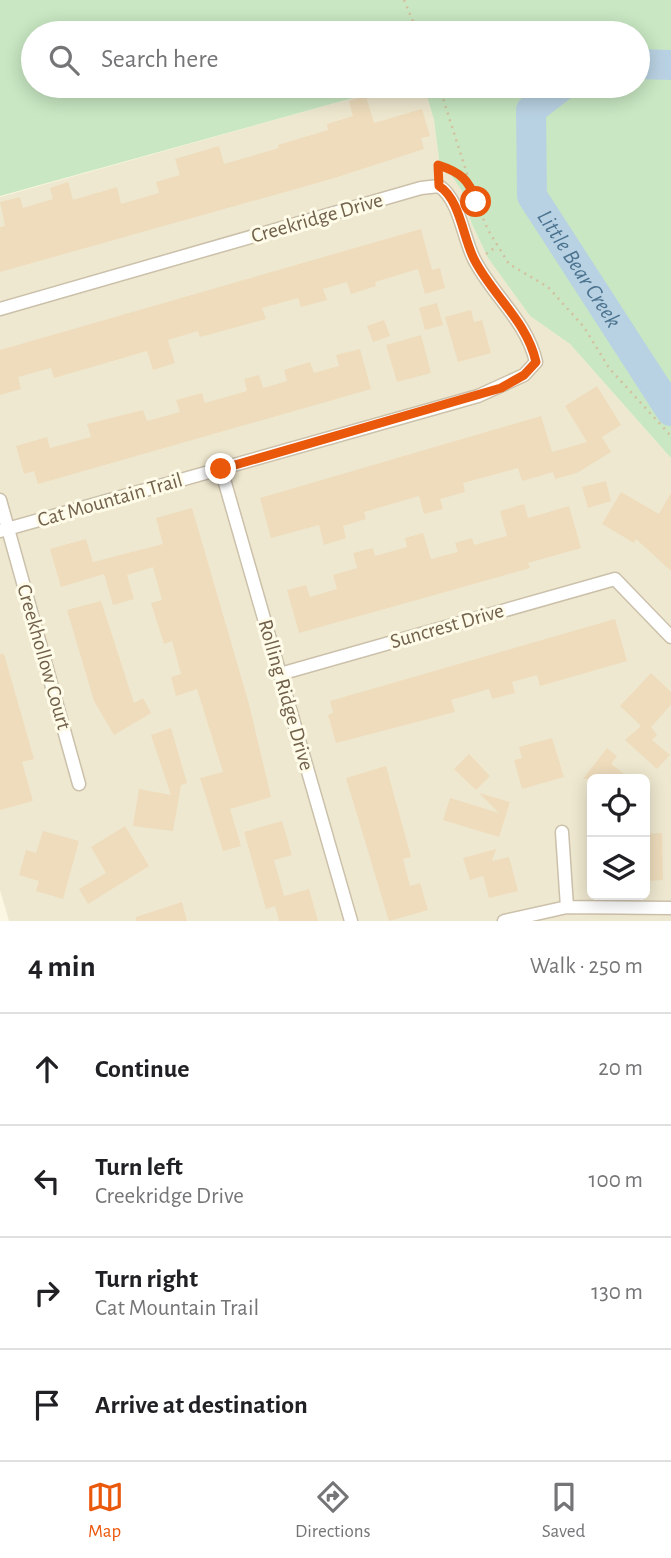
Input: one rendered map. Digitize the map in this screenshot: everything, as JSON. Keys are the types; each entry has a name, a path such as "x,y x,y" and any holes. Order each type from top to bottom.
{"street":[{"name":"Creekridge Drive","path":"0,309 421,188 439,186"},
{"name":"Cat Mountain Trail","path":"4,530 501,388 524,375 536,362 531,341 475,262 453,204 446,190 439,186"},
{"name":"Rolling Ridge Drive","path":"221,469 351,921"},
{"name":"Creekhollow Court","path":"0,500 4,530 79,784"},
{"name":"Suncrest Drive","path":"280,674 615,579 671,637"},
{"path":"562,832 567,908"},
{"path":"504,921 567,908 671,908"}],"path":[{"path":"404,0 413,21"},
{"path":"443,98 488,230 509,264 548,287 584,327 609,368 671,436"},
{"path":"439,186 438,165 455,170 471,184"}],"shaded area":[{"path":"353,98 428,98 434,120 440,167 451,175 462,191 471,222 488,258 530,316 570,344 671,458 671,921 9,921 0,890 0,197"}],"green space":[{"path":"0,0 671,0 671,458 570,344 530,316 488,258 471,222 462,191 451,175 440,167 434,120 428,98 650,98 650,21 21,21 21,98 353,98 0,196"}],"building":[{"path":"367,98 374,123 422,109 430,136 421,138 424,149 331,179 0,272 0,227 5,226 0,202 20,197 23,208 53,199 50,188 68,182 73,200 117,187 121,204 159,193 156,182 180,175 175,159 219,146 224,164 279,148 278,145 328,130 327,124 353,116 349,101"},
{"path":"421,229 432,270 440,268 445,288 425,294 418,269 375,282 376,286 351,294 347,282 323,289 327,300 301,307 298,298 262,308 266,319 200,337 198,331 168,340 175,363 153,370 147,351 54,378 51,368 18,377 21,389 0,395 0,350"},
{"path":"437,303 443,325 425,330 419,308"},
{"path":"471,310 474,322 482,320 491,353 458,362 445,317"},
{"path":"384,320 390,336 373,342 367,326"},
{"path":"421,335 431,373 397,382 386,345"},
{"path":"360,349 371,389 38,484 34,471 24,474 16,446 47,437 50,448 91,437 87,424 143,410 147,421 180,412 176,400 202,393 205,403 247,391 244,379 259,375 263,388 287,381 284,370 310,362 314,373 339,366 336,355"},
{"path":"597,386 621,425 602,437 611,452 577,473 555,479 553,472 522,481 518,468 463,483 465,492 440,499 443,509 424,514 419,496 364,512 366,519 343,526 346,538 324,545 319,525 271,538 260,498 541,416 552,452 587,442 565,406"},
{"path":"606,481 611,501 588,508 582,487"},
{"path":"621,492 659,514 671,493 671,571 636,539 634,543 602,524"},
{"path":"524,504 528,518 569,506 581,548 528,563 530,568 299,633 287,590 306,585 310,597 337,589 333,575 357,568 353,553 373,548 375,556 407,547 405,538 423,533 431,559 458,552 455,543 472,538 474,545 507,536 500,511"},
{"path":"192,508 249,704 271,797 230,809 241,846 223,851 200,778 223,772 197,689 176,696 171,677 181,674 172,641 164,644 151,603 162,600 153,567 127,575 134,599 113,605 104,574 61,587 50,549 86,539 93,562 163,544 156,518"},
{"path":"101,601 134,703 143,698 151,713 114,735 94,701 67,610"},
{"path":"615,619 627,661 540,686 537,675 512,682 515,693 492,699 489,689 451,700 455,712 336,743 328,715 333,713 330,701"},
{"path":"0,654 4,654 34,759 22,762 33,801 0,810"},
{"path":"651,673 671,692 671,705 651,727 657,735 652,740 670,755 657,769 625,740 641,726 620,706"},
{"path":"171,728 187,783 181,785 173,831 133,826 139,789 171,795 151,735"},
{"path":"552,738 564,777 522,789 514,760 522,758 519,747"},
{"path":"607,748 617,756 611,764 624,774 587,774 587,779 583,779"},
{"path":"469,754 490,776 476,790 454,769"},
{"path":"386,766 411,857 403,859 410,886 420,883 428,910 389,921 346,778"},
{"path":"479,793 510,802 499,837 443,820 450,798 499,813"},
{"path":"282,821 292,855 274,860 284,896 309,889 318,921 279,921 275,906 266,909 244,832"},
{"path":"125,826 149,866 88,904 79,889 106,873 91,847"},
{"path":"43,831 79,841 63,899 36,891 39,881 19,875 26,850 36,853"},
{"path":"662,833 663,880 650,881 650,834"},
{"path":"496,849 492,861 509,857 518,891 489,898 483,876 470,880 463,858"},
{"path":"182,902 187,921 136,921 136,917"}],"waterway":[{"name":"Little Bear Creek","path":"650,64 671,65"},
{"name":"Little Bear Creek","path":"546,98 531,110 532,196 671,411"}],"route":[{"path":"221,469 478,396 501,388 524,375 536,362 531,341 475,262 453,204 446,190 439,186 438,165 455,170 471,184 476,202"}]}
